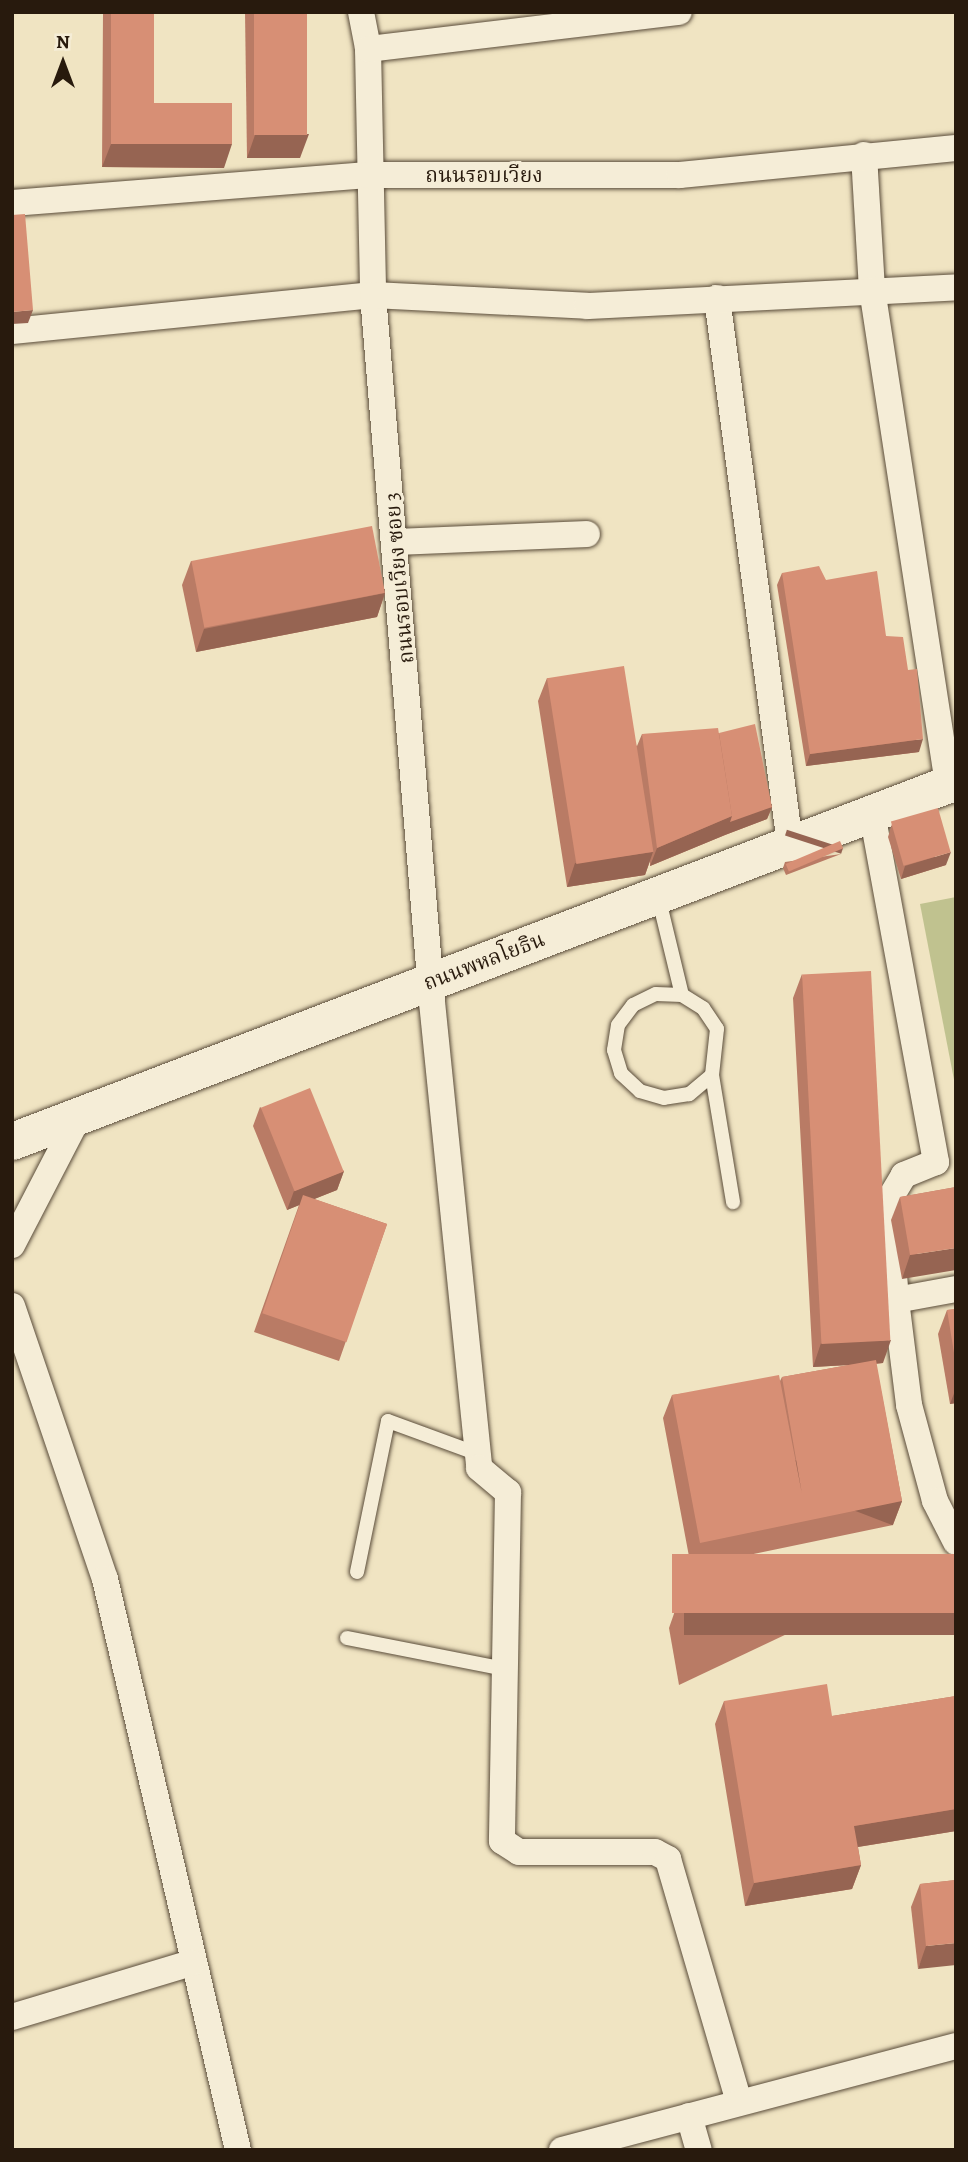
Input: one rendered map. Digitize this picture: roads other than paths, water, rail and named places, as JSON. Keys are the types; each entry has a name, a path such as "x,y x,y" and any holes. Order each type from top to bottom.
{"main road":[{"name":"ถนนพหลโยธิน","path":"12,1141 952,783"}],"street":[{"name":"ถนนรอบเวียง ซอย 3","path":"361,12 368,49 368,175 373,295 397,542 430,982 478,1454"},
{"path":"368,49 679,12"},
{"name":"ถนนรอบเวียง","path":"12,203 368,175 680,175 956,148"},
{"path":"864,156 872,289 952,783"},
{"path":"12,331 373,295 587,306 872,289 956,287"},
{"path":"717,298 790,844"},
{"path":"397,542 587,534"},
{"path":"872,813 946,1160 904,1175 888,1202 896,1300 909,1405 935,1501 956,1542"},
{"path":"12,1245 79,1116"},
{"path":"896,1300 956,1289"},
{"path":"12,1306 105,1579 191,1963 238,2150"},
{"path":"478,1454 479,1468 508,1492 502,1841 519,1852 655,1852 668,1859 739,2102"},
{"path":"12,2017 191,1963"},
{"path":"562,2150 956,2046"},
{"path":"689,2116 699,2150"}],"lane":[{"path":"657,895 682,995"},
{"path":"712,1075 689,1094 664,1098 639,1091 621,1073 614,1049 618,1025 633,1004 656,994 682,995 703,1008 717,1029 712,1075 733,1202"},
{"path":"357,1572 388,1421 478,1454"},
{"path":"347,1638 505,1669"}]}
